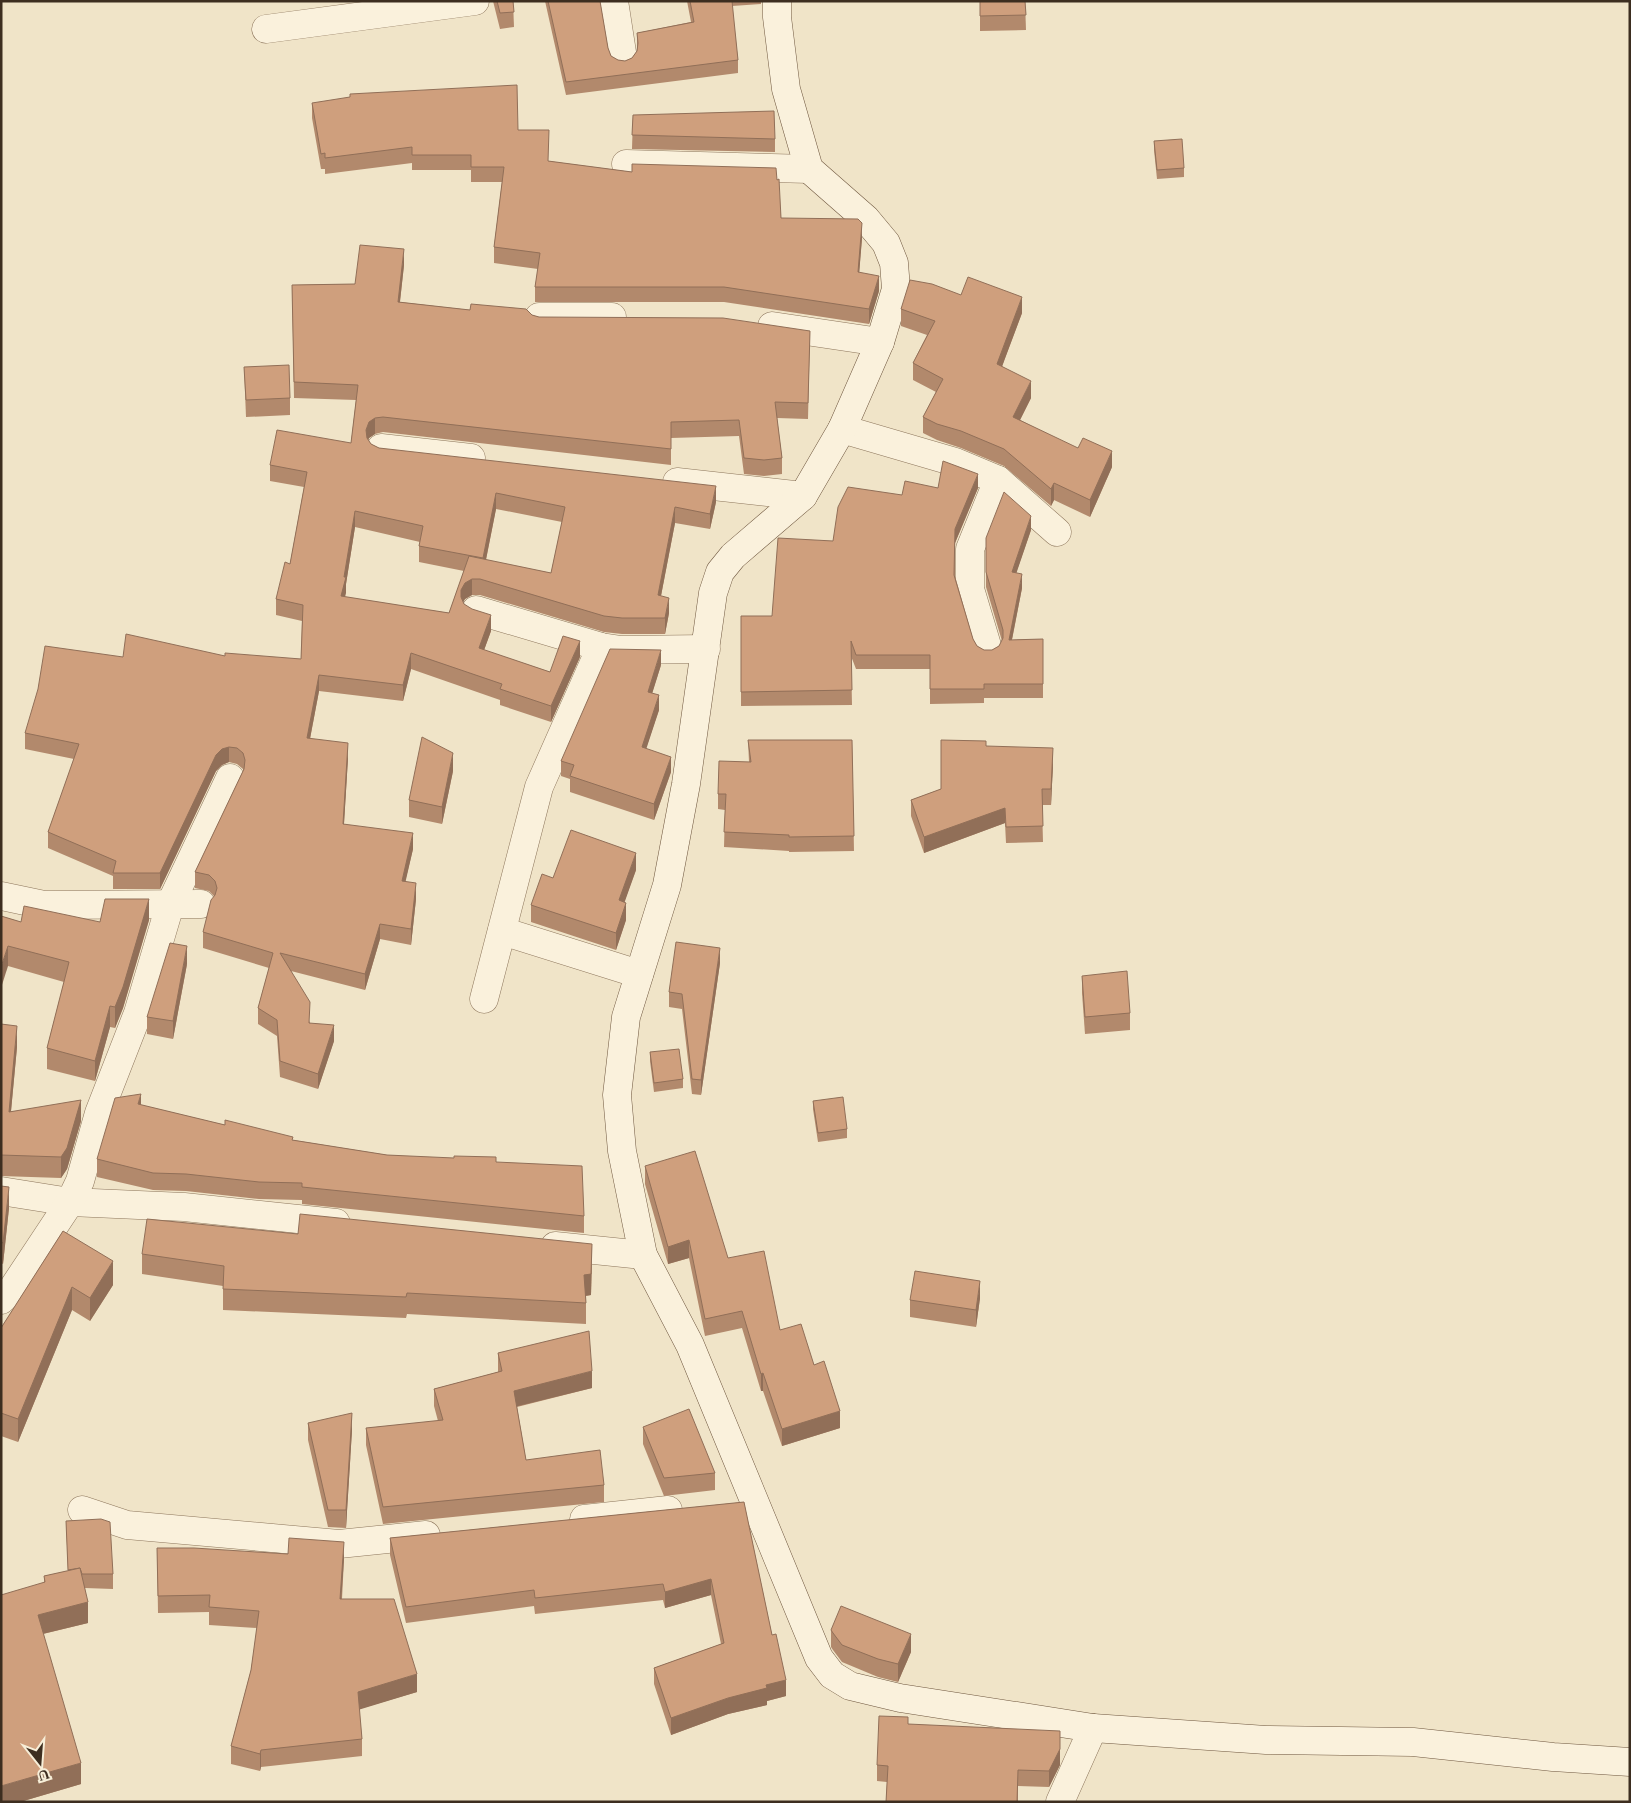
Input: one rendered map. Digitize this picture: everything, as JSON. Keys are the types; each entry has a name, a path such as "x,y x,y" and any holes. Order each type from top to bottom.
{"street":[{"path":"266,28 360,9 475,1"},
{"path":"614,1 622,59"},
{"path":"777,1 777,17 786,88 809,169 866,219 886,243 894,263 896,289 880,342 842,429 803,496 733,556 720,572 713,593 686,784 667,885 626,1017 617,1095 622,1151 643,1255 690,1345 819,1658 832,1675 850,1686 900,1698 1093,1728 1266,1740 1413,1742 1552,1757 1630,1762"},
{"path":"626,164 809,169"},
{"path":"539,316 636,318"},
{"path":"743,321 880,342"},
{"path":"842,429 955,462 998,480 1057,532"},
{"path":"381,448 499,461"},
{"path":"656,479 803,496"},
{"path":"988,649 970,589 970,549 998,480"},
{"path":"476,610 601,647 621,650 706,649"},
{"path":"484,999 539,787 601,647"},
{"path":"1,1300 11,1291 70,1202 80,1181 99,1113 138,1013 170,905 230,778"},
{"path":"1,896 44,905 200,904"},
{"path":"502,931 639,974"},
{"path":"1,1191 70,1202 184,1207 360,1226"},
{"path":"526,1243 643,1255"},
{"path":"726,1505 755,1502"},
{"path":"562,1521 697,1508"},
{"path":"82,1510 127,1525 339,1544 455,1532"},
{"path":"1060,1802 1093,1728"}],"building":[{"path":"497,1 513,1 514,12 500,13"},
{"path":"548,1 600,1 611,56 625,61 632,58 637,51 637,33 694,22 690,1 732,1 738,60 566,82"},
{"path":"980,1 1025,1 1026,15 980,16"},
{"path":"517,85 518,130 549,130 548,161 632,172 632,164 776,168 777,180 779,179 781,218 858,219 862,223 858,272 879,276 869,309 724,287 535,287 540,253 494,247 504,167 471,167 471,155 412,155 412,147 325,158 325,153 321,154 312,103 350,97 350,94"},
{"path":"774,111 775,139 632,135 633,115"},
{"path":"1182,139 1184,168 1157,170 1154,141"},
{"path":"360,245 404,249 398,302 470,310 471,304 526,309 532,315 539,317 723,318 810,331 808,403 775,402 782,458 764,460 744,458 739,420 671,422 671,449 383,417 375,418 369,422 366,430 367,438 371,444 379,448 716,486 710,514 675,507 658,595 669,598 665,618 604,616 480,579 472,579 465,583 461,590 464,604 472,609 491,615 479,648 550,672 563,636 580,641 551,706 500,689 502,684 411,653 403,685 319,675 307,738 348,743 343,824 413,833 402,881 416,883 411,929 380,924 365,974 280,953 310,1002 309,1023 334,1025 318,1074 280,1061 277,1020 258,1008 273,953 203,932 211,900 217,888 215,881 209,875 195,872 244,769 245,760 243,753 237,748 229,747 222,749 216,755 160,873 113,873 116,861 48,832 79,744 25,733 38,689 45,646 123,657 126,634 225,656 225,653 301,659 303,605 276,599 285,562 290,564 307,472 270,465 277,430 351,443 358,385 294,382 292,285 355,284","holes":["496,493 565,507 551,573 469,556 449,613 341,596 346,577 344,577 355,511 423,526 419,546 483,558"]},
{"path":"968,277 1022,297 997,364 1031,381 1013,417 1078,448 1083,438 1112,451 1090,500 1054,483 1051,489 1004,449 923,417 943,379 913,363 935,321 901,309 910,280 932,284 961,295"},
{"path":"289,365 290,398 246,400 244,367"},
{"path":"943,461 978,474 955,529 954,575 973,639 977,646 984,650 992,650 999,646 1003,638 1003,630 986,572 986,538 1004,492 1031,516 1012,572 1022,574 1009,640 1043,639 1043,684 984,684 984,689 930,689 930,655 856,655 851,641 852,690 741,692 741,616 772,616 778,538 833,541 838,507 848,487 902,495 905,481 938,488"},
{"path":"610,649 661,650 648,692 659,695 642,747 671,757 654,804 570,776 574,765 561,761"},
{"path":"422,737 453,753 442,807 409,800"},
{"path":"748,740 852,740 854,836 789,837 789,835 724,832 726,794 718,794 719,761 751,762"},
{"path":"941,740 986,741 986,746 1053,748 1051,789 1042,789 1043,826 1006,827 1005,808 924,837 911,800 941,789"},
{"path":"571,830 636,853 619,900 626,903 616,933 531,905 542,874 553,878"},
{"path":"105,899 149,899 123,987 115,1007 110,1006 95,1061 47,1048 69,962 8,946 1,967 1,916 21,922 24,906 100,922"},
{"path":"676,942 720,948 701,1080 692,1079 682,994 669,992"},
{"path":"170,943 187,946 173,1021 147,1017"},
{"path":"1127,971 1130,1013 1085,1017 1082,976"},
{"path":"1,1024 17,1026 9,1112 81,1100 67,1148 61,1157 1,1155"},
{"path":"679,1049 683,1079 654,1083 650,1052"},
{"path":"141,1094 138,1104 225,1125 225,1120 293,1137 292,1140 387,1155 454,1158 454,1156 496,1157 496,1162 582,1166 584,1216 302,1187 302,1183 259,1182 186,1174 153,1173 97,1159 115,1098"},
{"path":"843,1097 847,1129 818,1133 813,1101"},
{"path":"695,1151 728,1258 764,1251 780,1330 801,1324 814,1365 824,1361 840,1411 782,1429 763,1373 761,1374 742,1311 705,1319 689,1240 668,1247 645,1166"},
{"path":"1,1186 9,1187 3,1243 1,1242"},
{"path":"300,1214 592,1244 591,1274 584,1275 586,1303 407,1293 406,1297 223,1289 224,1266 142,1254 147,1219 298,1234"},
{"path":"63,1231 113,1261 90,1298 72,1287 18,1419 1,1413 1,1328"},
{"path":"915,1271 980,1281 976,1310 910,1300"},
{"path":"589,1331 592,1371 514,1391 526,1460 600,1450 604,1485 383,1507 366,1428 443,1420 434,1389 502,1371 498,1353"},
{"path":"689,1409 715,1473 664,1478 643,1427"},
{"path":"352,1413 346,1510 328,1510 308,1423"},
{"path":"744,1502 772,1635 776,1634 786,1680 766,1685 767,1688 728,1698 671,1718 654,1668 724,1643 711,1579 665,1592 663,1584 535,1598 534,1590 406,1607 390,1538"},
{"path":"101,1519 110,1522 113,1574 82,1574 80,1568 68,1570 66,1521"},
{"path":"289,1538 344,1542 340,1599 394,1599 417,1674 358,1692 362,1739 261,1750 260,1754 231,1746 251,1670 259,1611 209,1607 210,1595 158,1596 157,1548 194,1548 288,1554"},
{"path":"80,1568 88,1602 38,1615 81,1763 1,1786 1,1595 45,1582 44,1576"},
{"path":"841,1606 911,1634 898,1664 878,1659 842,1645 831,1630"},
{"path":"879,1716 908,1717 908,1724 1060,1731 1060,1749 1049,1771 1018,1770 1017,1802 886,1802 888,1766 877,1765"}]}
